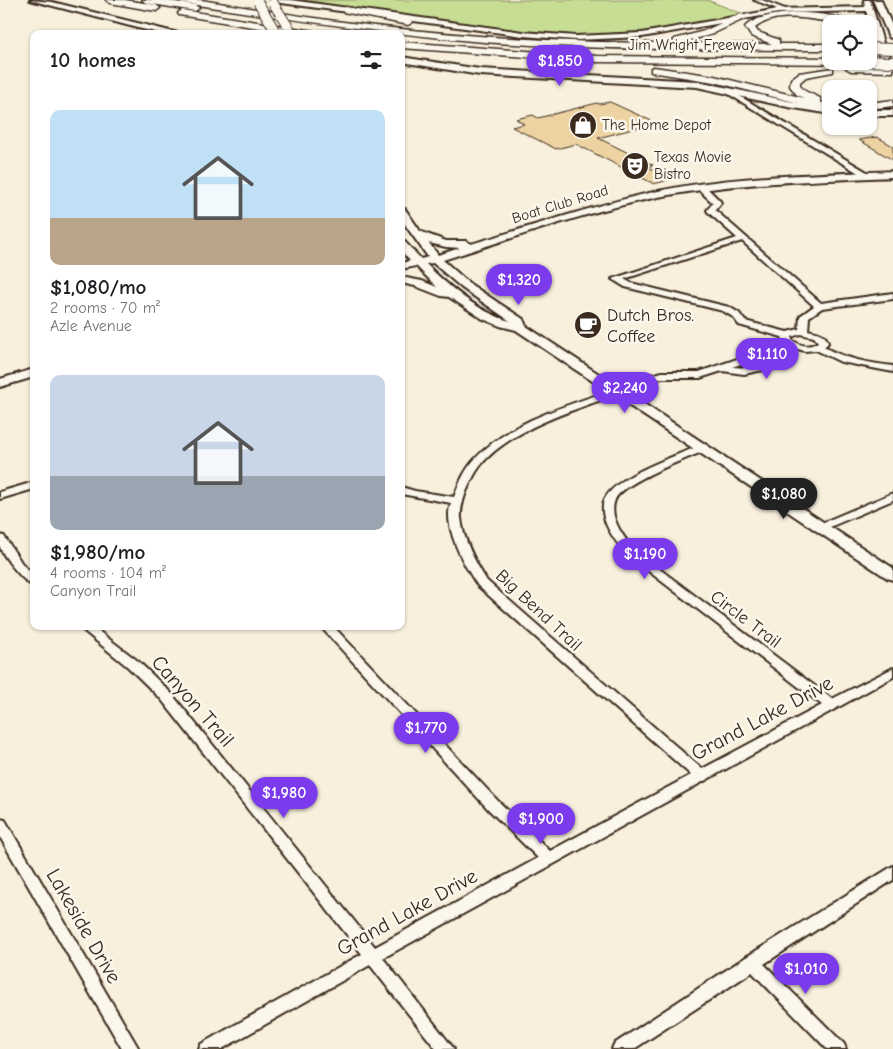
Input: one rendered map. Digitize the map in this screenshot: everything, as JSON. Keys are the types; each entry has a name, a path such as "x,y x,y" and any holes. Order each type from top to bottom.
{"highway":[{"path":"110,0 169,16 244,30"},
{"path":"110,0 290,30"},
{"path":"146,0 340,30"},
{"path":"184,0 339,24 401,30"},
{"path":"346,10 504,40"},
{"path":"822,17 793,16 767,18 758,20 750,27 754,34 771,41 822,46"},
{"path":"609,46 660,44 688,39 707,33 741,17"},
{"path":"405,30 504,40 609,46 822,47"},
{"name":"Jim Wright Freeway","path":"405,38 597,52 822,54"},
{"name":"Jim Wright Freeway","path":"405,45 607,60 822,65"},
{"path":"877,47 893,68"},
{"path":"877,48 893,48"},
{"path":"405,52 638,68 822,66"},
{"path":"877,54 893,55"},
{"path":"405,58 547,63"},
{"name":"Jim Wright Freeway","path":"877,64 893,62"},
{"path":"877,67 893,68"},
{"path":"638,68 714,79 822,108"},
{"path":"822,101 800,92 795,86 795,80 803,75 828,70"},
{"path":"877,105 893,103"}],"main road":[{"path":"34,0 158,30"},
{"path":"290,0 306,4"},
{"path":"832,8 853,5 862,0"},
{"path":"866,0 882,52"},
{"path":"877,0 889,5"},
{"path":"877,0 893,37"},
{"path":"257,1 275,30"},
{"path":"273,1 534,35 576,38 642,35 787,10 869,9"},
{"path":"273,1 291,30"},
{"path":"405,59 480,72 663,81 724,88 788,104 822,109"},
{"path":"877,113 893,113"},
{"name":"Boat Club Road","path":"405,266 418,264 619,204 701,187 760,180 893,174"},
{"path":"405,217 435,259 480,296 519,322 520,327"},
{"path":"414,231 434,242 445,244 495,241"},
{"path":"458,279 459,265 462,261 483,246 495,241"},
{"path":"405,249 434,279 479,311"},
{"name":"Boat Club Road","path":"405,271 418,264"},
{"path":"405,281 440,291 508,326 520,327 893,575"},
{"path":"0,383 30,374"},
{"path":"0,391 30,382"}],"street":[{"path":"756,0 787,10"},
{"path":"724,88 868,175"},
{"path":"701,187 717,203 711,210 819,306"},
{"path":"742,239 616,278 628,285 726,309 736,315 742,323 806,348 817,347 822,343 821,337 803,331 805,316 819,306 893,296"},
{"name":"Big Bend Trail","path":"700,775 482,583 468,561 459,534 455,508 462,488 478,461 498,442 528,425 635,385 644,386 668,377 706,380 727,369 753,362 789,340 795,332 803,331"},
{"path":"817,347 829,355 845,361 893,369"},
{"name":"Circle Trail","path":"703,448 633,479 616,489 610,498 608,509 618,537 629,551 831,705"},
{"path":"0,496 30,485"},
{"path":"405,491 458,501"},
{"path":"822,526 893,496"},
{"path":"0,538 18,567 30,578"},
{"name":"Canyon Trail","path":"89,630 133,664 166,696 446,1049"},
{"path":"330,630 493,805 548,859"},
{"name":"Grand Lake Drive","path":"206,1049 700,775 893,672"},
{"name":"Lakeside Drive","path":"0,824 131,1049"},
{"path":"620,1049 893,872"},
{"path":"752,962 838,1049"}],"green space":[{"path":"299,0 707,0 743,14 652,31 583,35 538,33 307,3"}],"building":[{"name":"The Home Depot","path":"610,102 656,123 598,138 653,165 648,167 672,179 654,184 576,144 556,149 512,127 524,124 516,119 533,115 538,118 597,103"},
{"path":"877,137 893,146 893,160 859,140"}],"place":[{"name":"The Home Depot","path":"583,125"},
{"name":"Texas Movie Bistro","path":"635,166"},
{"name":"Dutch Bros. Coffee","path":"588,325"}]}
